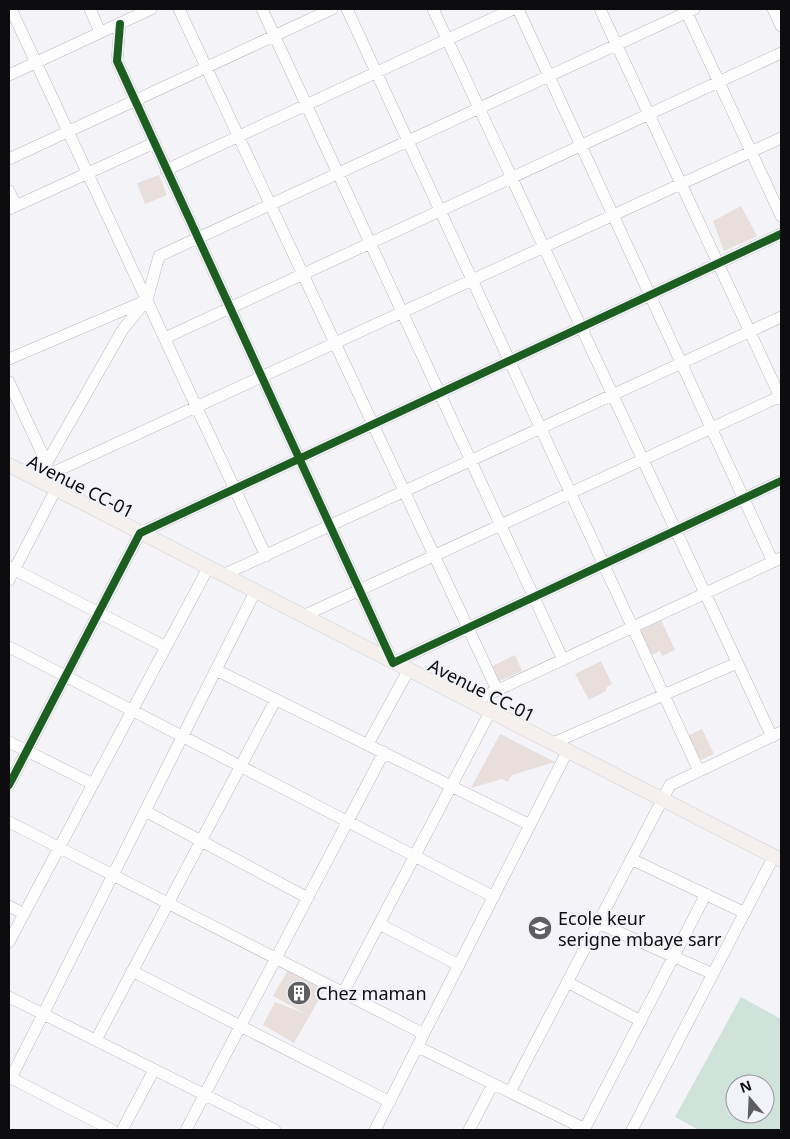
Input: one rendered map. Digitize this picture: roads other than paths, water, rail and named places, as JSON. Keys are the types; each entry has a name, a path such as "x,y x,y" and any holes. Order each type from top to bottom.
{"main road":[{"name":"Avenue CC-01","path":"9,465 408,671 568,750 778,858"}],"street":[{"path":"11,9 266,556"},
{"path":"90,9 100,32"},
{"path":"9,74 151,9"},
{"path":"179,9 497,690"},
{"path":"262,9 563,660"},
{"path":"9,159 332,9"},
{"path":"347,9 699,771"},
{"path":"433,9 737,662 777,734 670,785 510,1092"},
{"path":"166,170 512,9"},
{"path":"472,702 777,560 744,499 518,9"},
{"path":"302,616 781,397 600,9"},
{"path":"773,9 781,26"},
{"path":"38,480 123,329 147,300 158,256 689,10 719,82 781,216"},
{"path":"120,24 117,60 134,101 393,663 781,481"},
{"path":"165,338 781,53"},
{"path":"38,480 781,138"},
{"path":"9,191 12,208 154,143"},
{"path":"9,785 140,533 781,234"},
{"path":"9,359 147,300"},
{"path":"223,576 781,317"},
{"path":"9,382 47,464"},
{"path":"56,489 11,572 99,612 166,646"},
{"path":"9,942 208,568"},
{"path":"112,1130 10,1077 255,592"},
{"path":"9,647 494,897"},
{"path":"553,743 737,662"},
{"path":"216,670 530,825"},
{"path":"368,744 408,671"},
{"path":"96,1040 276,699"},
{"path":"343,993 490,712"},
{"path":"9,742 93,784"},
{"path":"375,1130 568,750"},
{"path":"186,1130 384,752"},
{"path":"145,811 308,898"},
{"path":"9,822 424,1034"},
{"path":"632,1130 745,913 778,858"},
{"path":"631,859 745,913"},
{"path":"418,1047 585,1130 706,894"},
{"path":"9,906 24,914"},
{"path":"598,922 713,974"},
{"path":"379,924 459,965"},
{"path":"132,971 390,1102"},
{"path":"567,982 641,1021"},
{"path":"9,997 275,1130"},
{"path":"122,1130 154,1070"},
{"path":"469,1130 493,1084"}],"place":[{"name":"Ecole keur serigne mbaye sarr","path":"540,928"},
{"name":"Chez maman","path":"299,993"}]}
